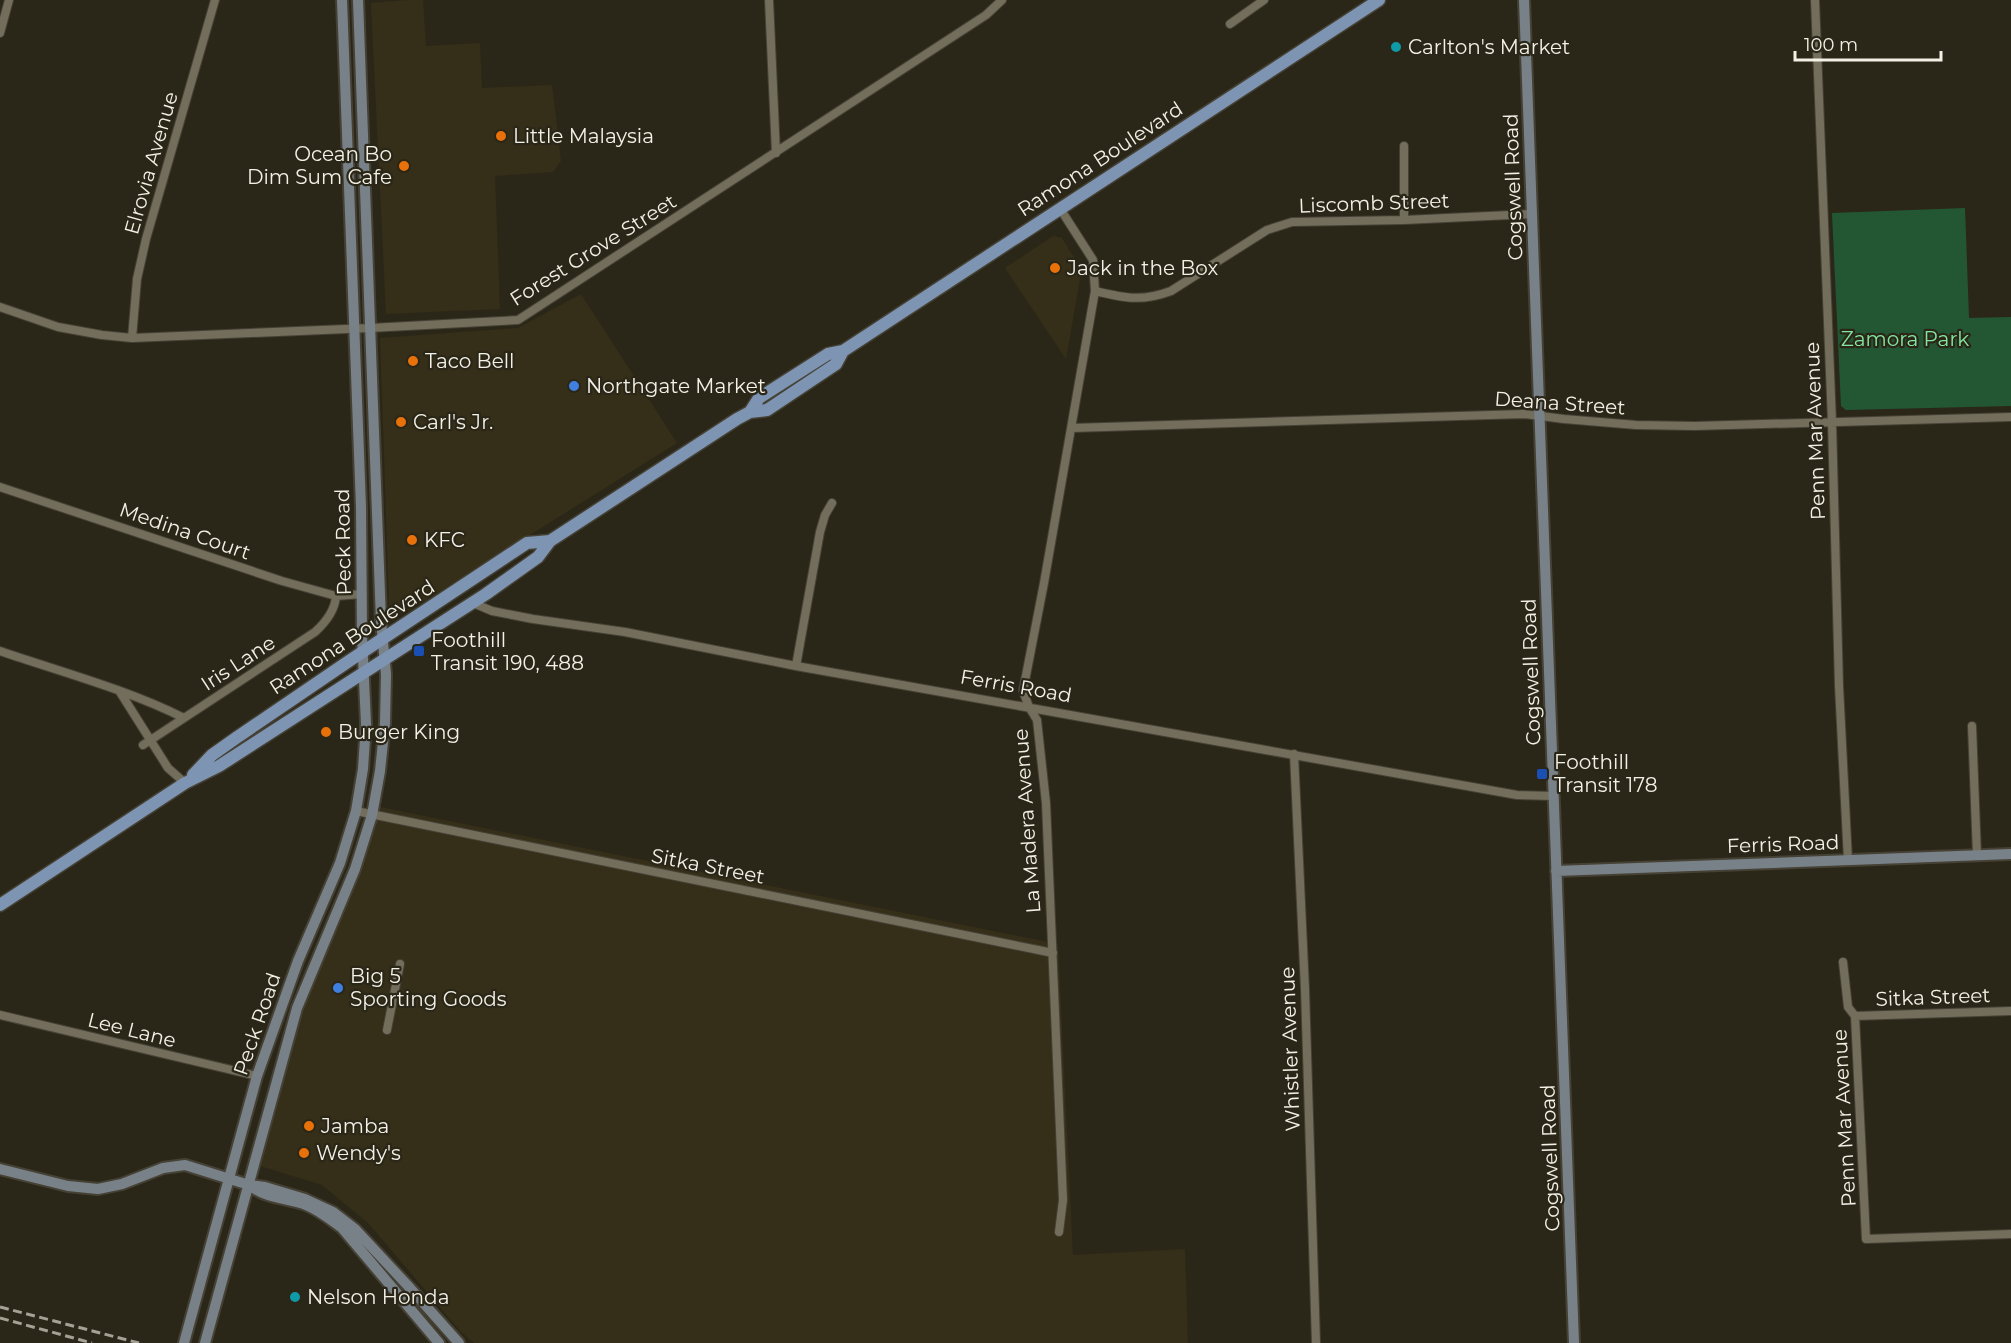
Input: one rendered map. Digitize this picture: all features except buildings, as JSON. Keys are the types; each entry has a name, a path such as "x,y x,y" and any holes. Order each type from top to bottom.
{"main road":[{"name":"Peck Road","path":"184,1343 257,1076 294,970 340,863 356,811 363,769 366,724 361,493 342,0"},
{"name":"Peck Road","path":"205,1343 297,1008 355,869 372,815 380,771 385,723 385,660 382,639 358,0"},
{"name":"Ramona Boulevard","path":"0,905 185,783 219,766 473,603 538,557 550,541 750,412 759,398 828,354 843,351 1379,0"},
{"name":"Cogswell Road","path":"1524,0 1574,1343"},
{"path":"347,150 364,149"},
{"path":"361,493 377,493"},
{"name":"Ramona Boulevard","path":"185,783 212,755 382,639 527,543 550,541"},
{"name":"Ferris Road","path":"1556,871 2011,854"},
{"path":"0,1169 68,1186 98,1189 122,1184 163,1168 185,1165 305,1199 333,1212 355,1229 459,1343"},
{"path":"249,1185 260,1193 306,1205 342,1228 439,1343"}],"street":[{"path":"0,33 9,0"},
{"name":"Elrovia Avenue","path":"132,338 136,279 214,0"},
{"path":"769,0 776,153"},
{"name":"Forest Grove Street","path":"0,307 58,327 132,338 518,320 986,15 1002,0"},
{"path":"1230,24 1264,0"},
{"name":"Penn Mar Avenue","path":"1815,0 1832,422 1839,686 1848,860"},
{"path":"1404,146 1404,220"},
{"name":"La Madera Avenue","path":"1059,1232 1063,1200 1046,802 1037,720 1023,690 1095,291 1093,260 1061,210"},
{"name":"Liscomb Street","path":"1095,291 1124,298 1156,297 1171,291 1267,230 1292,222 1532,214"},
{"name":"Deana Street","path":"1072,428 1513,414 1658,425 2011,417"},
{"name":"Medina Court","path":"0,487 282,581 336,596 362,594"},
{"path":"796,666 820,532 825,515 832,503"},
{"name":"Iris Lane","path":"146,742 315,632 331,615 336,604 336,596"},
{"name":"Ferris Road","path":"473,603 492,611 523,617 625,632 796,666 1517,795 1554,796"},
{"path":"0,651 120,691 184,718"},
{"path":"120,691 146,742 168,768 185,783"},
{"path":"1972,726 1977,855"},
{"name":"Whistler Avenue","path":"1294,754 1305,989 1316,1343"},
{"name":"Sitka Street","path":"356,811 1053,953"},
{"name":"Penn Mar Avenue","path":"1843,962 1848,1007 1855,1016 1866,1239 2011,1234"},
{"path":"387,1030 400,964"},
{"name":"Sitka Street","path":"1855,1016 2011,1011"},
{"name":"Lee Lane","path":"0,1015 257,1076"}],"shaded area":[{"path":"423,0 426,46 480,43 482,88 552,85 561,161 553,172 495,176 500,309 386,314 371,3"},
{"path":"1053,236 1062,238 1076,261 1080,279 1066,359 1005,268"},
{"path":"581,294 677,443 405,613 400,614 392,610 389,605 380,338 518,328"},
{"path":"380,807 1058,944 1073,1255 1185,1249 1188,1343 474,1343 461,1332 368,1223 322,1185 260,1166 293,1032"}],"green space":[{"name":"Zamora Park","path":"1965,208 1969,318 2011,317 2011,406 1846,410 1841,406 1832,213"}],"railway":[{"path":"0,1307 139,1343"},
{"path":"0,1318 92,1343"}],"place":[{"name":"Carlton's Market","path":"1396,47"},
{"name":"Little Malaysia","path":"501,136"},
{"name":"Ocean Bo Dim Sum Cafe","path":"404,166"},
{"name":"Jack in the Box","path":"1055,268"},
{"name":"Taco Bell","path":"413,361"},
{"name":"Northgate Market","path":"574,386"},
{"name":"Carl's Jr.","path":"401,422"},
{"name":"KFC","path":"412,540"},
{"name":"Foothill Transit 190, 488","path":"419,651"},
{"name":"Burger King","path":"326,732"},
{"name":"Foothill Transit 178","path":"1542,774"},
{"name":"Big 5 Sporting Goods","path":"338,988"},
{"name":"Jamba","path":"309,1126"},
{"name":"Wendy's","path":"304,1153"},
{"name":"Nelson Honda","path":"295,1297"}]}
